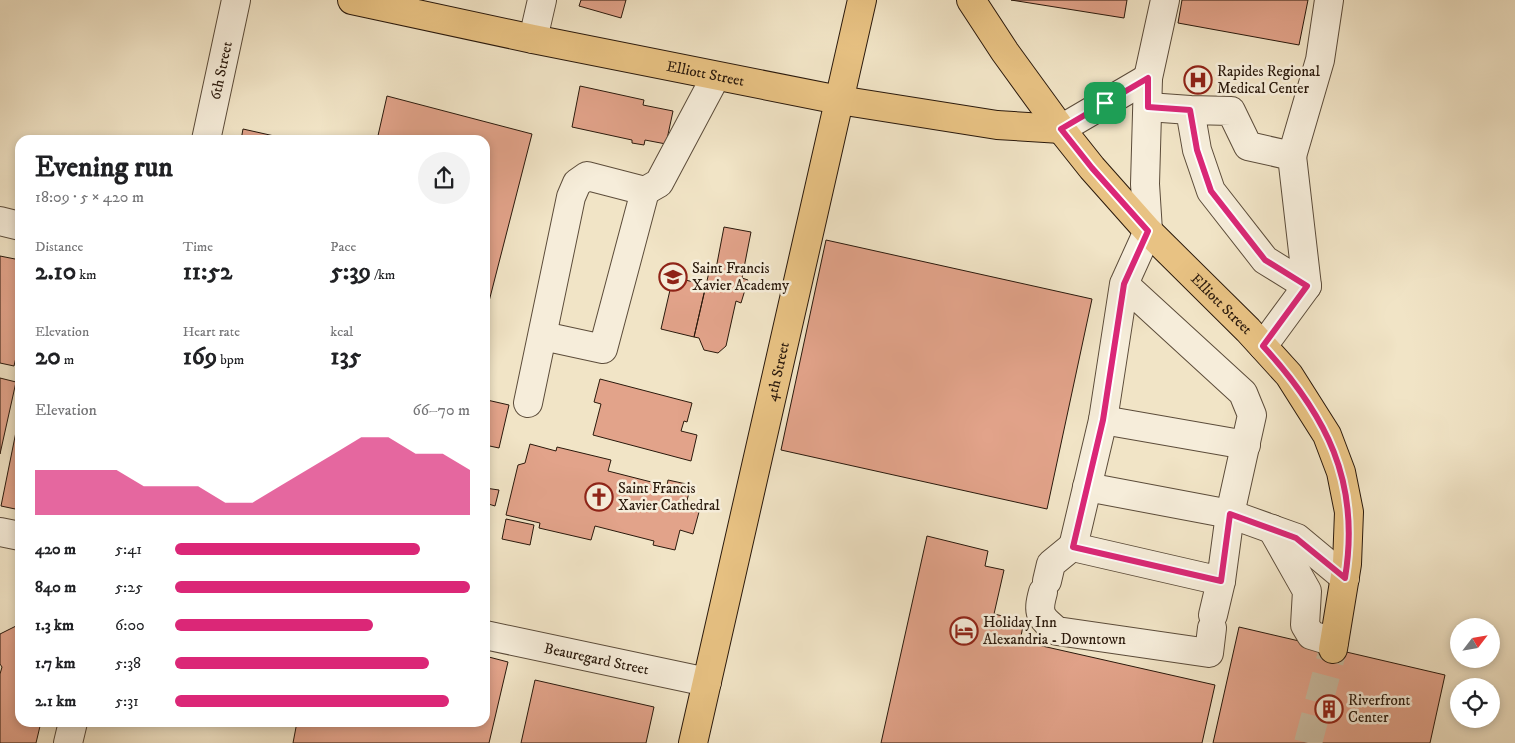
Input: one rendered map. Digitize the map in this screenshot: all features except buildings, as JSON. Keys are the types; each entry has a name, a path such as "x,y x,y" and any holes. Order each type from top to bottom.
{"main road":[{"name":"Elliott Street","path":"352,0 533,39 839,100 997,125 1061,129"},
{"name":"4th Street","path":"693,743 862,0"},
{"name":"Elliott Street","path":"971,0 1005,52 1092,168 1148,231 1263,346 1289,375 1327,435 1341,472 1349,512 1347,564 1333,645"}],"street":[{"name":"6th Street","path":"207,135 236,0"},
{"path":"533,39 542,0"},
{"path":"1124,284 1243,393 1252,415 1230,514 1209,653 1057,631 1042,619 1039,607 1051,564 1073,546 1103,420 1124,284 1148,231 1146,184 1148,78 1164,0"},
{"path":"1263,346 1307,286 1292,156 1320,60 1329,0"},
{"path":"528,403 572,197 577,183 587,176 645,191 659,183 716,76"},
{"path":"1061,129 1148,78"},
{"path":"1148,107 1231,112 1248,146 1292,156"},
{"path":"1190,110 1197,150 1211,191 1265,260 1307,286"},
{"path":"543,336 603,349 645,191"},
{"path":"0,221 15,225"},
{"path":"1103,420 1246,445"},
{"path":"1087,487 1230,514 1296,538 1345,578"},
{"path":"1272,529 1308,591 1305,625 1310,635 1333,645"},
{"path":"0,532 15,535"},
{"path":"1073,546 1221,581"},
{"name":"Beauregard Street","path":"490,636 707,682"},
{"path":"68,743 72,727"}],"tunnel":[{"path":"1308,743 1333,649"}],"place":[{"name":"Rapides Regional Medical Center","path":"1198,80"},
{"name":"Saint Francis Xavier Academy","path":"673,277"},
{"name":"Saint Francis Xavier Cathedral","path":"599,497"},
{"name":"Holiday Inn Alexandria - Downtown","path":"964,631"},
{"name":"Riverfront Center","path":"1329,709"}],"route":[{"path":"1148,78 1148,107 1190,110 1197,150 1211,191 1265,260 1307,286 1263,346 1289,375 1309,405 1327,435 1341,472 1349,512 1345,578 1296,538 1230,514 1221,581 1073,547 1103,420 1124,284 1148,231 1092,168 1061,129 1105,103 1148,78"}]}
